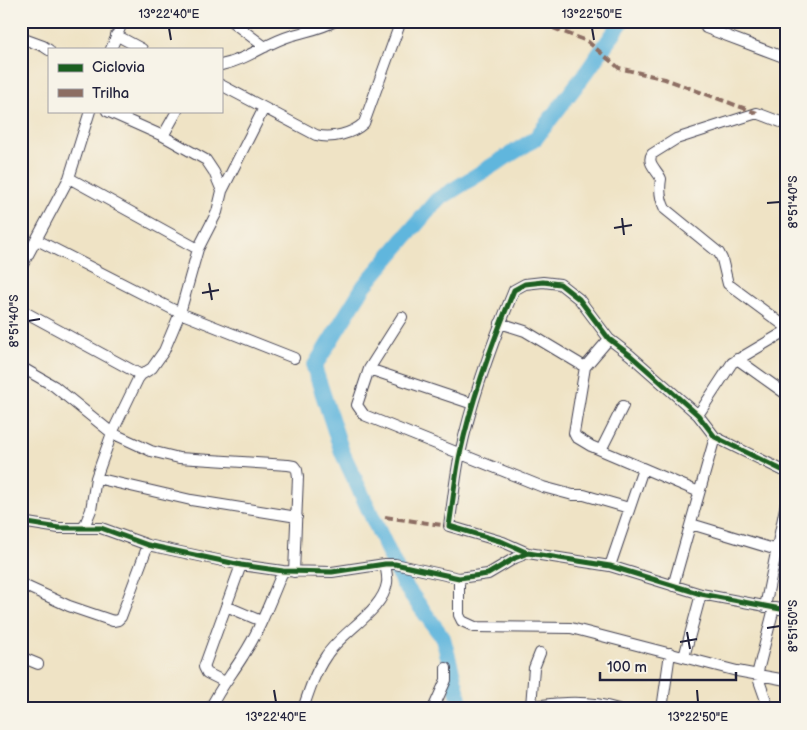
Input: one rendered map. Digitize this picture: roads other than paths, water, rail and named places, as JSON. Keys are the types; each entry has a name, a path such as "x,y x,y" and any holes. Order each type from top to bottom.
{"street":[{"path":"110,48 123,21"},
{"path":"231,21 265,47"},
{"path":"222,65 243,59 289,36 323,28 335,21"},
{"path":"222,86 316,135 325,138 347,133 364,123 401,21"},
{"path":"706,28 786,58"},
{"path":"116,35 140,48"},
{"path":"21,38 48,49"},
{"path":"84,527 91,510 96,478 112,433 141,375 152,368 161,356 180,313 198,249 217,212 222,191 264,108"},
{"path":"21,268 69,178 90,112"},
{"path":"109,112 163,136 206,160 214,172 222,191"},
{"path":"163,136 176,112"},
{"path":"786,124 757,113 676,139 652,154 650,162 662,179 660,188 661,201 665,209 719,253 728,284 786,327"},
{"path":"69,178 198,249"},
{"path":"37,240 180,313 294,358"},
{"path":"786,472 715,437 698,414 610,339 579,299 560,284 543,282 525,284 514,290 500,323 473,404 460,455 449,526 503,542 528,554 610,566 701,594 786,610"},
{"path":"21,310 141,375"},
{"path":"402,317 369,370 357,404 364,416 543,487 573,495 584,494 629,508"},
{"path":"500,323 525,331 585,366"},
{"path":"698,414 728,368 737,359 786,331"},
{"path":"610,339 585,366 574,433 576,437 601,450 699,492"},
{"path":"737,359 786,394"},
{"path":"21,367 54,386 112,433 151,451 179,458 294,466 298,476 294,572"},
{"path":"369,370 473,404"},
{"path":"601,450 623,406"},
{"path":"673,586 715,437"},
{"path":"610,566 643,468"},
{"path":"96,478 191,500 297,517"},
{"path":"769,709 756,675 770,607 777,550 784,522 786,503"},
{"path":"91,510 101,528"},
{"path":"21,522 59,528 101,528 148,545 241,565 294,572 332,572 395,564 459,578 488,574 515,558 528,554"},
{"path":"691,524 777,550"},
{"path":"21,584 70,606 113,621 118,620 121,617 148,545"},
{"path":"304,708 315,675 326,655 342,636 369,613 385,591 387,582 385,564"},
{"path":"225,682 207,673 204,667 241,565"},
{"path":"210,709 217,692 244,655 283,571"},
{"path":"459,578 459,615 462,621 475,627 571,628 736,671 786,680"},
{"path":"684,657 701,594"},
{"path":"226,606 261,621"},
{"path":"531,706 534,668 540,653"},
{"path":"662,709 670,653"},
{"path":"21,657 38,664"},
{"path":"433,709 446,680 446,668"},
{"path":"512,709 587,702 605,704 618,709"}],"waterway":[{"path":"461,709 443,638 403,583 342,452 314,367 364,286 437,200 535,139 588,70 622,21"}]}
